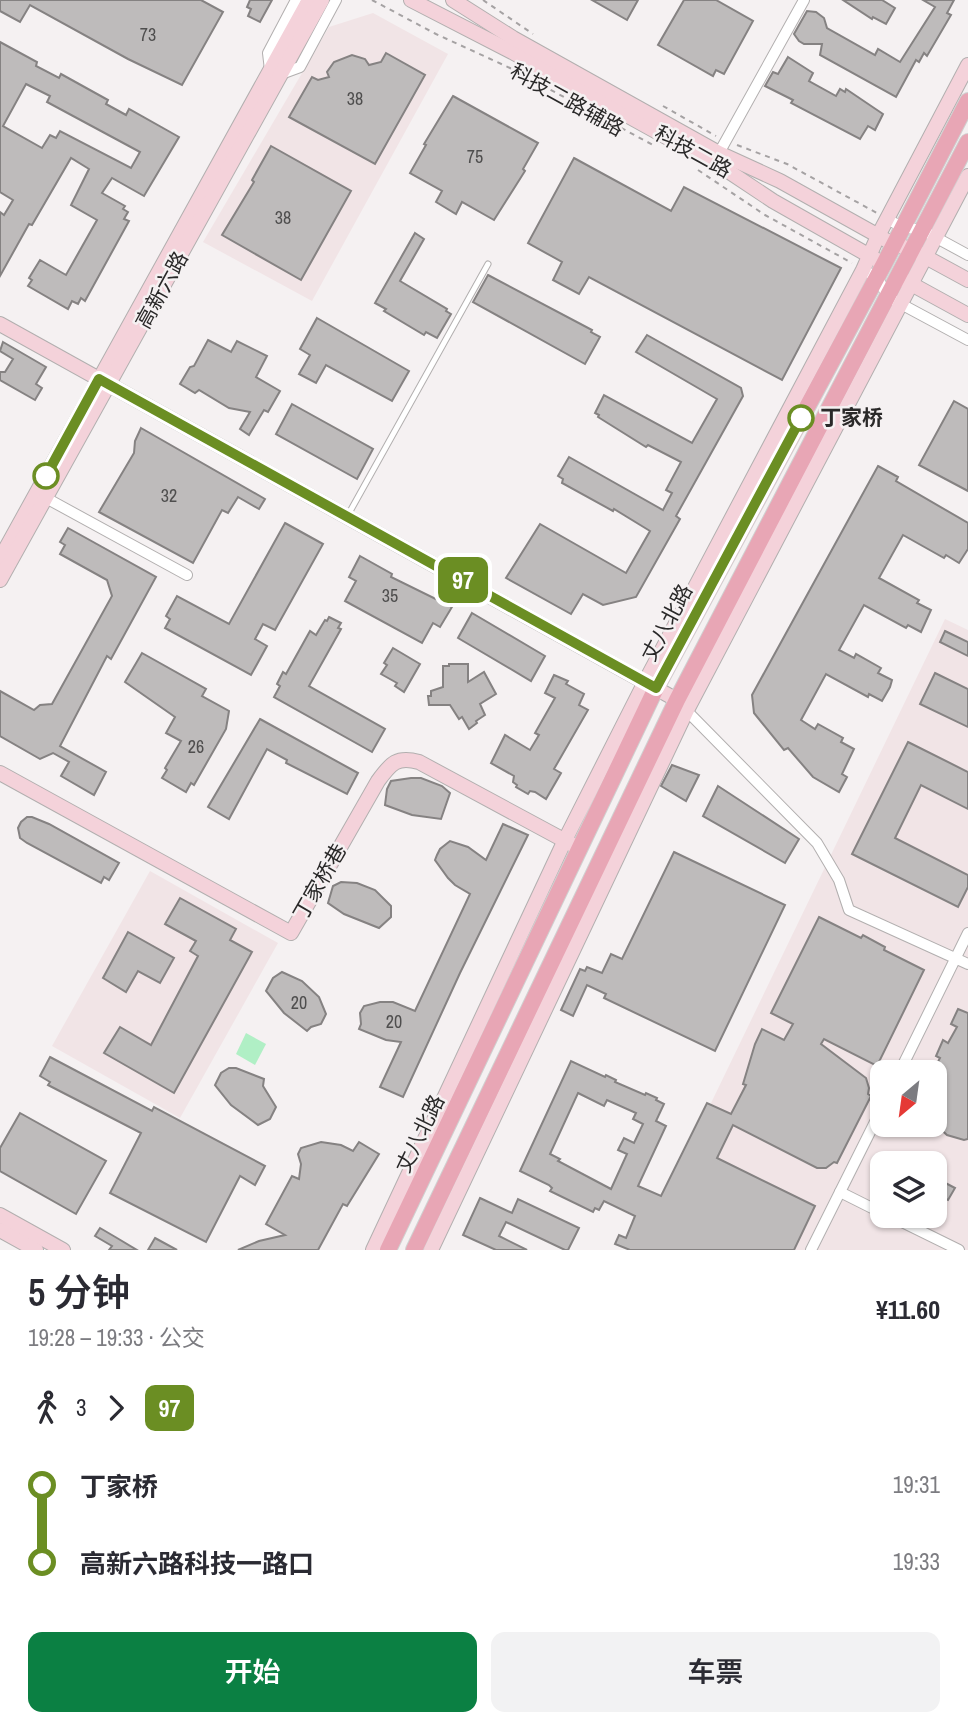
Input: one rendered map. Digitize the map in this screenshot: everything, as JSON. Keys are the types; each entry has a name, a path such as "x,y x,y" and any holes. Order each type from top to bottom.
{"main road":[{"name":"丈八北路","path":"388,1250 572,844 650,685 874,267 902,227 968,101"},
{"name":"丈八北路","path":"414,1250 682,705 929,234 968,142"}],"street":[{"path":"296,0 268,52 275,72 300,67 336,0"},
{"name":"高新六路","path":"0,559 104,382 275,72 309,0"},
{"name":"高新六路","path":"275,72 322,0"},
{"name":"科技二路","path":"411,0 514,53 704,158 874,267 968,315"},
{"name":"科技二路","path":"453,0 513,38 722,147 877,236 918,253 968,280"},
{"path":"722,147 804,0"},
{"path":"968,65 877,236 874,267 895,301 968,340"},
{"path":"929,234 968,176"},
{"path":"887,219 902,227 929,234 968,256"},
{"path":"0,324 682,705 817,843 839,880 849,909 968,964"},
{"name":"高新六路","path":"0,580 46,498 104,382"},
{"path":"46,498 187,575"},
{"path":"431,1250 682,705"},
{"name":"丁家桥巷","path":"0,773 291,933 378,781 387,768 406,758 419,762 572,844"},
{"path":"373,1250 572,844"},
{"path":"905,1060 968,933"},
{"path":"811,1250 870,1133"},
{"path":"841,1192 870,1207"},
{"path":"0,1215 63,1250"},
{"path":"914,1228 959,1250"},
{"path":"0,1230 36,1250"}],"lane":[{"path":"347,516 488,264"}],"path":[{"name":"科技二路辅路","path":"372,0 436,34 510,68 657,147"},
{"name":"科技二路辅路","path":"483,0 536,36"},
{"path":"655,102 722,147 787,164 887,219"},
{"path":"696,168 765,215 874,267"}],"shaded area":[{"path":"373,13 448,54 312,301 203,242 329,27"},
{"path":"945,619 968,630 968,1250 640,1250"},
{"path":"150,871 278,943 180,1118 52,1046"}],"green space":[{"path":"246,1033 266,1044 255,1065 236,1054"}],"building":[{"path":"0,0 201,0 223,12 182,85 128,59 30,5 20,22 0,11"},
{"path":"250,0 272,0 260,22 248,16 251,9 247,7"},
{"path":"592,0 638,0 627,20"},
{"path":"684,0 716,0 753,21 724,74 716,70 713,76 658,45"},
{"path":"843,0 882,0 895,8 886,24 873,17 872,19"},
{"path":"923,0 954,0 947,13 951,15 927,56 924,53 919,62 916,60 896,97 820,55 822,44 804,44 794,34 807,11 816,12 824,18 827,28 875,55 878,49 900,62 935,7"},
{"path":"0,42 37,62 36,66 59,78 61,74 108,100 106,104 126,115 129,109 179,137 144,196 112,178 102,193 125,206 123,209 128,212 124,219 129,221 85,301 81,298 78,304 72,301 68,309 28,286 32,280 29,278 40,260 66,275 97,220 71,205 89,169 71,158 0,276 0,212 4,215 13,200 0,192","holes":["26,84 50,96 47,102 140,152 131,168 60,131 56,138 50,135 42,148 3,126"]},
{"path":"386,53 425,75 375,164 289,117 312,77 318,80 329,77 327,72 334,62 352,55 365,59 369,65 381,62"},
{"path":"788,57 813,73 809,81 836,96 840,89 845,92 846,89 883,114 875,130 868,126 860,139 791,103 793,100 765,86 773,72 778,74"},
{"path":"453,96 538,143 523,169 525,171 494,220 462,202 456,214 436,202 442,191 410,173"},
{"path":"271,146 351,191 301,280 222,235 254,182 252,180"},
{"path":"574,158 671,211 684,187 841,268 782,380 589,277 579,294 553,280 562,262 528,243"},
{"path":"415,233 424,239 400,281 451,314 437,338 426,332 424,335 375,303"},
{"path":"488,275 592,330 591,332 600,337 585,364 473,302"},
{"path":"317,318 409,371 392,401 326,365 316,383 299,374 310,355 300,349"},
{"path":"647,335 741,388 743,396 676,516 680,519 636,597 603,605 583,594 571,614 506,578 540,524 626,573 650,531 562,483 563,479 558,476 569,457 663,510 672,493 666,490 681,462 648,445 646,447 598,417 595,413 604,395 692,443 717,399 636,352"},
{"path":"208,340 231,352 237,341 267,356 256,377 280,391 268,412 264,410 249,435 240,429 250,412 229,408 199,390 195,393 180,384 190,367 194,366"},
{"path":"3,342 46,367 36,384 42,388 35,400 0,380 0,372 5,372 13,359 0,351"},
{"path":"954,401 968,409 968,491 919,465"},
{"path":"292,404 373,449 357,479 276,434"},
{"path":"141,428 265,499 259,509 238,497 228,513 222,510 193,563 99,512 134,453 135,441"},
{"path":"878,466 898,477 896,481 968,523 968,549 959,563 946,555 944,558 903,535 879,578 919,600 917,603 931,610 921,632 908,625 906,628 864,605 839,650 854,658 856,654 881,668 878,673 892,680 890,687 882,701 869,694 868,697 826,674 801,720 815,729 818,724 843,738 841,742 854,749 842,774 847,777 839,792 813,777 788,748 784,750 754,713 752,695"},
{"path":"285,523 323,544 275,630 263,624 255,639 267,646 251,675 165,628 170,619 166,616 177,596 229,624"},
{"path":"68,528 156,577 111,659 107,656 60,746 106,772 94,795 61,776 69,762 53,753 40,759 0,736 0,691 34,710 40,705 52,704 112,596 107,580 60,554 65,545 60,542"},
{"path":"360,556 392,574 391,577 452,607 440,627 433,623 422,643 345,601 356,581 349,577"},
{"path":"472,613 545,656 531,681 458,638"},
{"path":"329,617 341,623 338,628 341,629 309,686 385,729 372,752 274,697 283,672 286,674 310,631 316,635"},
{"path":"945,631 968,642 968,656 940,642"},
{"path":"393,648 420,664 404,692 395,686 397,683 381,674"},
{"path":"142,653 206,689 202,696 229,711 226,729 194,785 191,783 186,792 162,778 181,741 166,733 175,717 125,682"},
{"path":"468,664 468,682 484,672 496,694 480,704 485,715 469,729 450,705 429,705 428,696 431,696 431,691 443,687 443,666"},
{"path":"935,673 968,689 968,727 920,704"},
{"path":"554,675 568,681 566,684 584,694 579,705 588,710 554,769 561,773 546,799 535,792 530,791 528,794 516,787 514,776 491,763 505,735 530,750 539,735 535,733 555,698 545,693"},
{"path":"260,719 358,773 347,794 286,763 287,760 267,749 229,819 208,807"},
{"path":"908,742 968,772 968,809 921,785 895,838 968,875 968,887 958,907 852,854"},
{"path":"672,765 699,775 686,801 661,786"},
{"path":"421,778 442,786 450,793 441,819 412,815 385,805 391,781"},
{"path":"718,786 799,839 785,863 703,816"},
{"path":"27,817 49,824 119,863 109,880 104,877 101,883 20,838 18,828"},
{"path":"503,824 528,835 403,1097 380,1087 401,1042 386,1040 359,1029 360,1013 364,1006 380,1002 393,1002 415,1011 470,894 448,878 435,860 437,855 450,841 468,847 486,860"},
{"path":"674,852 785,905 715,1051 604,998 606,994 587,985 573,1016 561,1010 580,969 585,971 587,967 602,973 611,954 622,959"},
{"path":"341,882 357,883 375,890 391,906 391,917 379,928 344,914 328,903 333,886"},
{"path":"180,898 236,929 230,940 252,952 174,1093 104,1053 120,1027 151,1045 198,956 190,951 196,941 165,924"},
{"path":"819,917 861,938 863,935 885,947 884,950 924,970 880,1060 870,1060 870,1062 824,1039 821,1044 866,1078 870,1095 837,1163 834,1162 826,1168 817,1168 733,1125 717,1158 815,1206 794,1250 630,1250 615,1244 619,1235 626,1238 635,1216 604,1201 599,1210 595,1208 593,1212 550,1191 552,1188 549,1185 520,1171 571,1061 657,1098 656,1100 664,1104 656,1121 666,1126 638,1186 661,1196 707,1103 731,1114 746,1085 743,1084 762,1029 784,1040 793,1024 771,1013","holes":["578,1093 604,1106 607,1100 636,1113 633,1119 643,1124 634,1143 624,1138 618,1150 627,1154 611,1189 550,1154"]},
{"path":"128,932 174,958 160,983 138,971 126,992 103,978"},
{"path":"282,972 302,981 319,997 326,1014 321,1024 307,1031 284,1013 266,991 273,978"},
{"path":"958,1009 968,1013 968,1139 964,1140 947,1135 947,1060 939,1060 936,1056 943,1040 948,1043 957,1027 951,1024"},
{"path":"50,1057 152,1111 154,1107 265,1166 255,1185 240,1176 206,1242 110,1193 141,1133 48,1085 50,1082 40,1076"},
{"path":"229,1068 264,1079 263,1086 276,1107 270,1119 258,1125 231,1105 215,1085 221,1073"},
{"path":"20,1113 106,1161 76,1214 0,1171 0,1148"},
{"path":"321,1142 341,1145 353,1151 359,1142 379,1154 347,1206 343,1204 318,1250 238,1250 259,1241 285,1235 266,1224 292,1176 299,1179 301,1164 298,1154 301,1148"},
{"path":"947,1184 955,1188 947,1200"},
{"path":"480,1198 512,1213 518,1199 579,1228 568,1250 565,1250 506,1222 499,1236 527,1250 496,1250 463,1235"},
{"path":"100,1228 137,1250 109,1250 112,1246 95,1236"},
{"path":"155,1238 177,1250 148,1250"}],"bus line":[{"name":"97","path":"46,476 99,379 656,688 801,418"}],"place":[{"name":"丁家桥","path":"801,418"}]}
